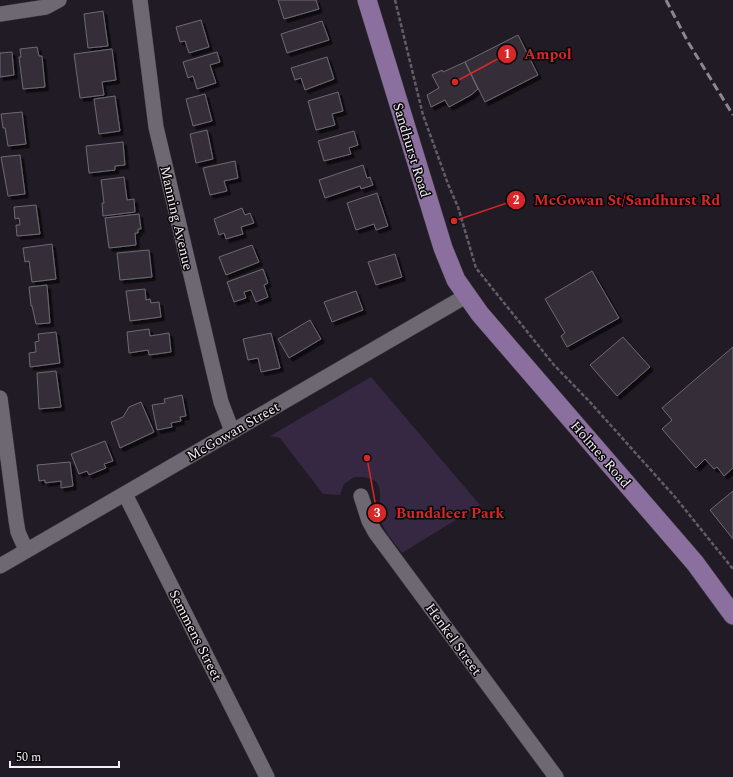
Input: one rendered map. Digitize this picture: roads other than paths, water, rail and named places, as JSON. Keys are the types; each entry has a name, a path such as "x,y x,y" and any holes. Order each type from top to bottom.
{"main road":[{"name":"Sandhurst Road","path":"367,0 443,248 456,280 466,296"},
{"name":"Holmes Road","path":"466,296 695,563 733,615"}],"street":[{"path":"0,14 46,7 59,0"},
{"name":"Manning Avenue","path":"140,0 156,127 222,406 232,431"},
{"name":"McGowan Street","path":"0,566 466,296"},
{"path":"0,398 18,532 26,550"},
{"name":"Semmens Street","path":"124,494 267,777"},
{"name":"Henkel Street","path":"361,496 369,520 375,532 556,777"}],"railway":[{"path":"666,0 688,42 733,115"}],"place":[{"name":"Ampol","path":"455,82"},
{"name":"McGowan St/Sandhurst Rd","path":"454,221"},
{"name":"Bundaleer Park","path":"367,458"}]}
